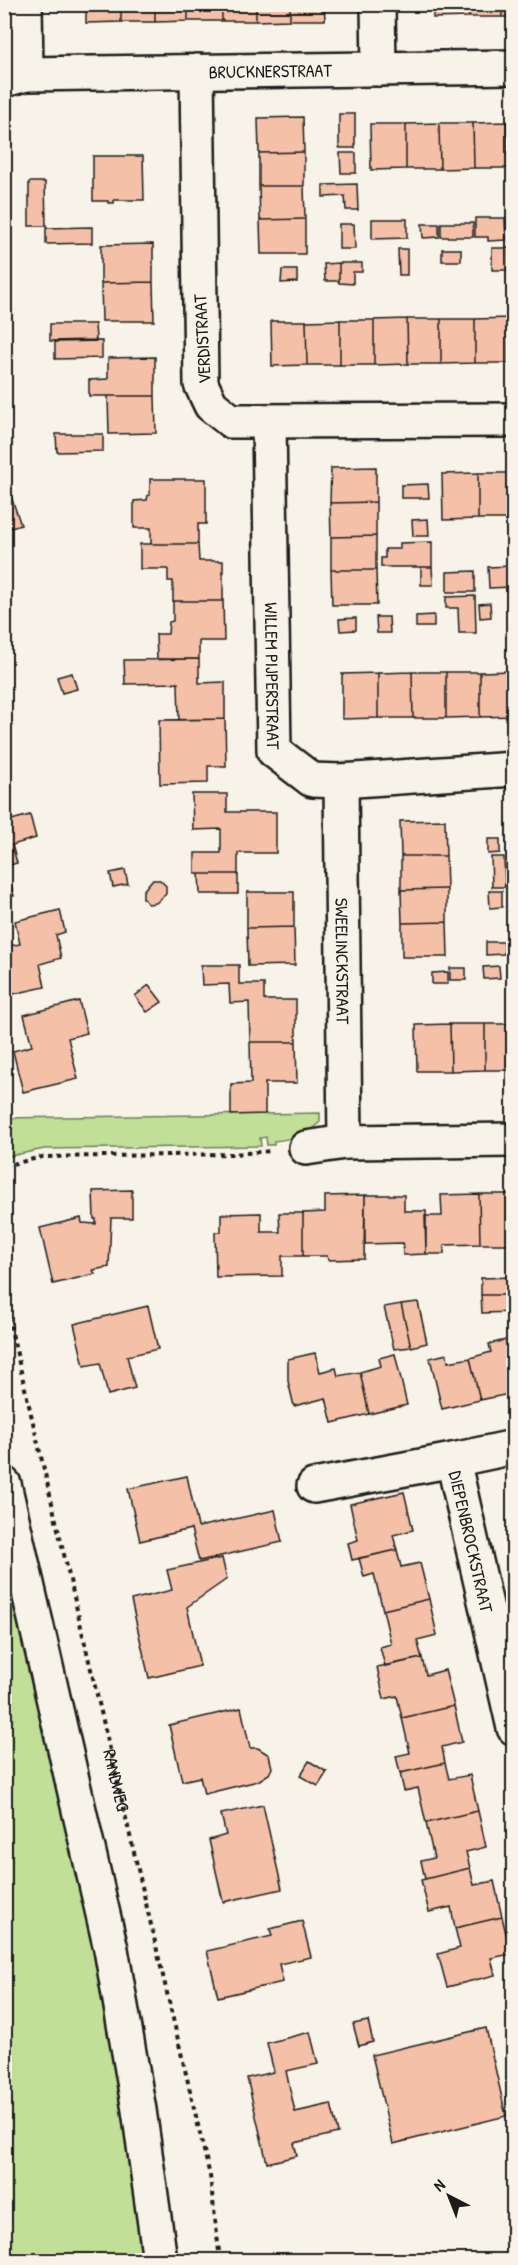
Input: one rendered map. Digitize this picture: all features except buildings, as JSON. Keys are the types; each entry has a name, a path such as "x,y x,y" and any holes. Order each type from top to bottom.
{"street":[{"name":"BRUCKNERSTRAAT","path":"25,4 15,77 198,71 513,67"},
{"path":"378,4 379,69"},
{"name":"VERDISTRAAT","path":"198,71 201,384 211,405 231,421 513,420"},
{"name":"WILLEM PIJPERSTRAAT","path":"269,422 274,751 312,780 341,781 513,770"},
{"name":"SWEELINCKSTRAAT","path":"341,781 345,1142"},
{"path":"306,1148 345,1142 513,1140"},
{"name":"DIEPENBROCKSTRAAT","path":"314,1486 513,1447"},
{"name":"DIEPENBROCKSTRAAT","path":"453,1460 513,1728"},
{"path":"4,1484 111,1949 139,2110 160,2260"}],"path":[{"path":"4,1166 42,1157 233,1154 306,1148"},
{"name":"RANDWEG","path":"4,1299 210,2176 220,2260"}],"green space":[{"path":"320,1113 320,1122 310,1130 293,1138 274,1141 274,1145 267,1145 266,1137 260,1138 261,1146 44,1149 5,1157 4,1118"},
{"path":"4,1549 39,1700 135,2148 154,2260 5,2260"}]}
